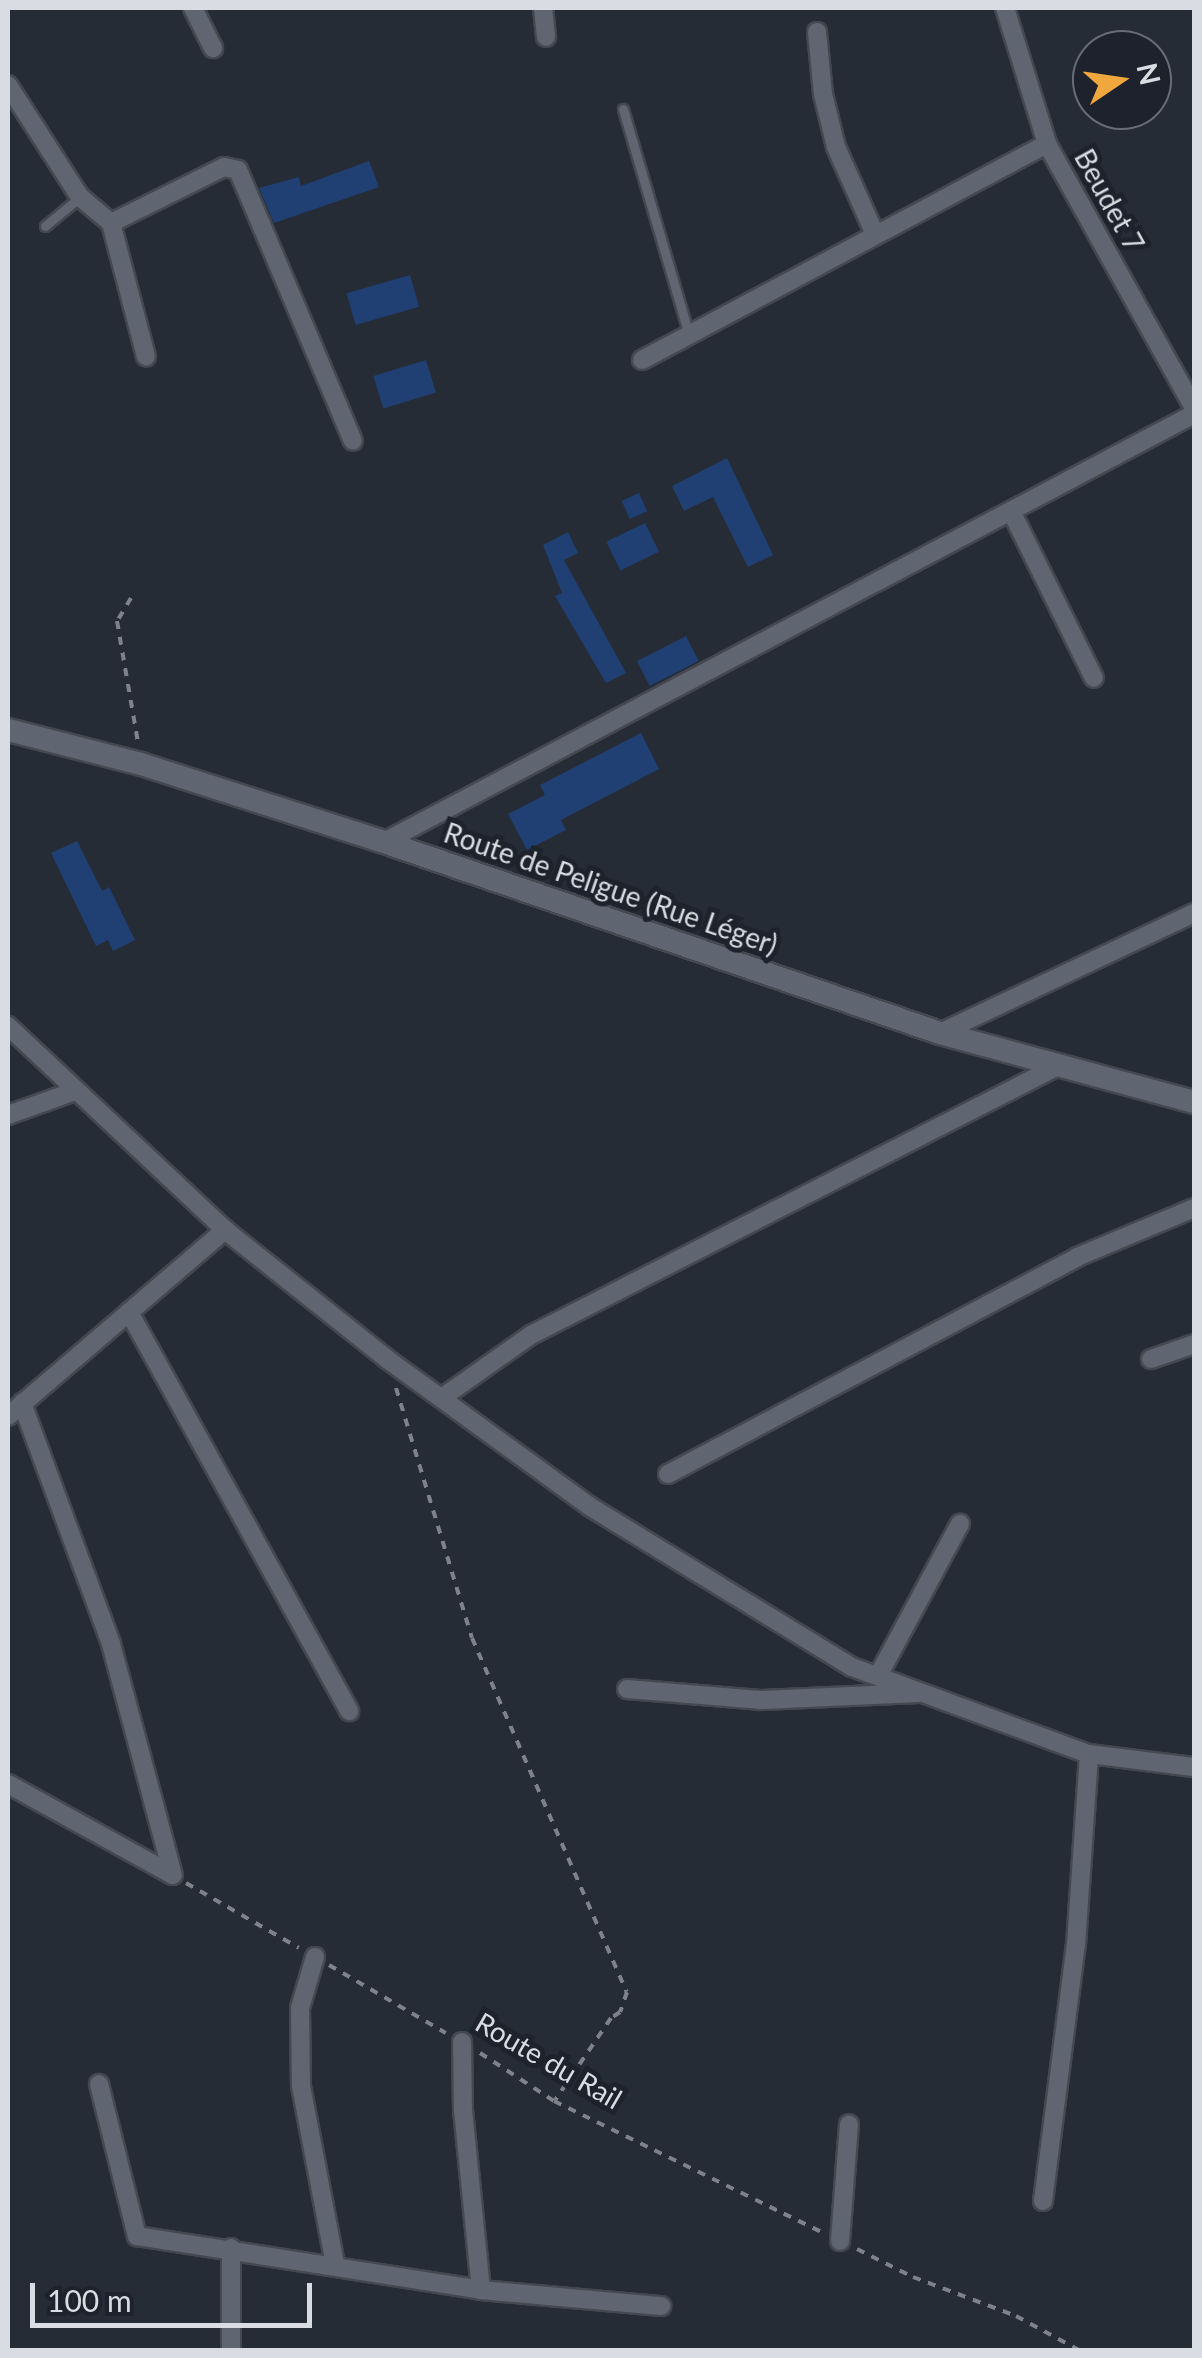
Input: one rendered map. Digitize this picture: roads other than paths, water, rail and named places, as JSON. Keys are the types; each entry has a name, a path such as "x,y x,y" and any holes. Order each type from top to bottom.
{"street":[{"path":"193,8 213,48"},
{"path":"543,8 546,37"},
{"name":"Beudet 7","path":"1005,8 1048,144 1194,411"},
{"path":"817,32 823,94 836,147 875,234"},
{"path":"8,85 13,105 80,197 111,223 146,356"},
{"path":"642,360 1048,144"},
{"path":"111,223 224,168 238,170 353,442"},
{"path":"384,842 1194,411"},
{"path":"1011,511 1094,678"},
{"name":"Route de Peligue (Rue Léger)","path":"8,730 141,764 384,842 940,1032 1194,1102"},
{"path":"940,1032 1194,913"},
{"path":"8,1026 225,1230 387,1359 589,1506 852,1666 1089,1754 1194,1768"},
{"path":"443,1397 530,1335 1062,1064"},
{"path":"8,1115 74,1092"},
{"path":"668,1474 1077,1258 1194,1208"},
{"path":"8,1784 173,1875 111,1644 15,1410 225,1230"},
{"path":"130,1312 349,1711"},
{"path":"1151,1359 1194,1344"},
{"path":"878,1676 960,1524"},
{"path":"627,1690 760,1700 927,1693"},
{"path":"1043,2201 1076,1945 1089,1754"},
{"path":"314,1957 300,2008 301,2086 335,2264"},
{"path":"462,2042 463,2110 480,2290"},
{"path":"98,2084 137,2236 335,2264 480,2290 660,2306"},
{"path":"840,2241 849,2124"},
{"path":"231,2248 231,2350"}],"lane":[{"path":"623,110 689,334"},
{"path":"44,226 80,197"}]}
